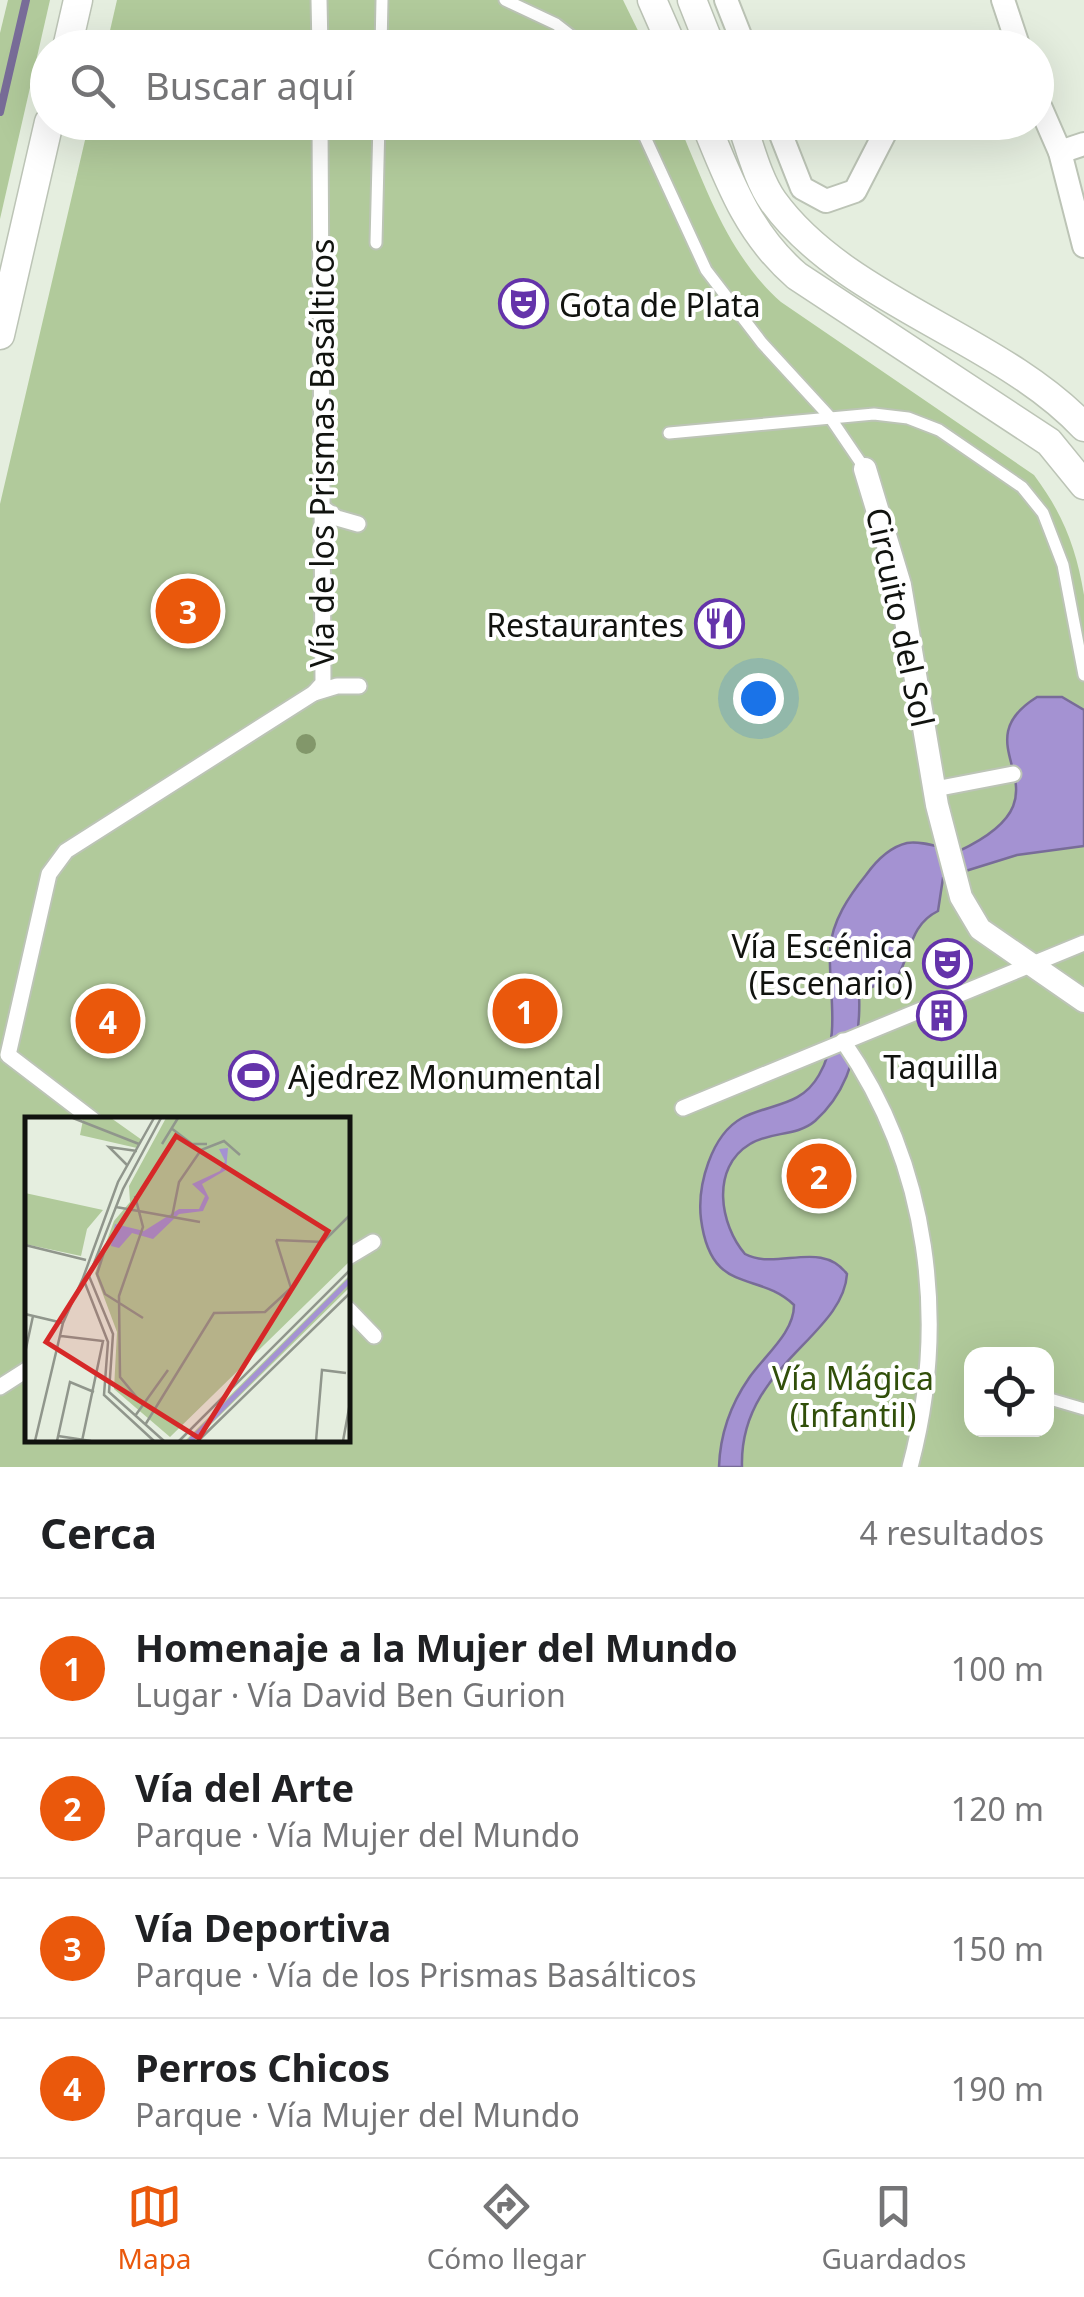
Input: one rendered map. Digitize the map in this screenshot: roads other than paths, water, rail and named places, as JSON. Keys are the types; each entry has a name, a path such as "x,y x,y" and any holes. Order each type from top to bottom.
{"street":[{"path":"71,30 78,0"},
{"path":"319,0 320,30"},
{"path":"652,0 665,30"},
{"path":"692,0 704,30"},
{"path":"726,0 738,30"},
{"path":"1004,0 1013,30"},
{"path":"1054,138 1084,246"},
{"path":"0,334 46,140"},
{"name":"Vía de los Prismas Basálticos","path":"89,1117 8,1055 40,900 49,874 66,851 314,693 326,668 320,140"},
{"path":"713,140 752,228 770,253 797,276 1048,442 1084,486"},
{"path":"748,140 771,199 809,240 851,273 968,343 1084,427"},
{"path":"783,140 802,188 826,201 855,191 881,140"},
{"path":"1060,152 1084,144"},
{"path":"948,375 968,343"},
{"name":"Circuito del Sol","path":"865,469 900,585 934,789 961,897 980,929 1084,1001"},
{"path":"322,508 337,518 358,524"},
{"path":"314,693 337,686 359,686"},
{"path":"934,789 1013,774"},
{"path":"684,1108 1084,943"},
{"path":"843,1042 893,1125 907,1164 922,1241 930,1353 924,1406 910,1467"},
{"path":"350,1256 373,1242"},
{"path":"350,1311 374,1336"},
{"path":"0,1387 25,1371"}],"lane":[{"path":"381,30 382,0"},
{"path":"505,0 564,30"},
{"path":"376,243 379,140"},
{"name":"Circuito del Sol","path":"646,140 706,270 762,343 829,416 865,469"},
{"path":"669,433 829,416 908,418 940,430 1022,487 1043,513 1062,565 1084,675"},
{"path":"1054,1399 1084,1409"}],"waterway":[{"path":"0,112 26,0"}],"place":[{"name":"Gota de Plata","path":"524,304"},
{"name":"Vía Deportiva","path":"188,611"},
{"name":"Restaurantes","path":"719,624"},
{"name":"Vía Escénica (Escenario)","path":"948,963"},
{"name":"Homenaje a la Mujer del Mundo","path":"525,1011"},
{"name":"Taquilla","path":"941,1016"},
{"name":"Perros Chicos","path":"108,1021"},
{"name":"Ajedrez Monumental","path":"253,1076"},
{"name":"Vía del Arte","path":"819,1176"}],"park label":[{"name":"Vía Mágica (Infantil)","path":"853,1396"}]}
